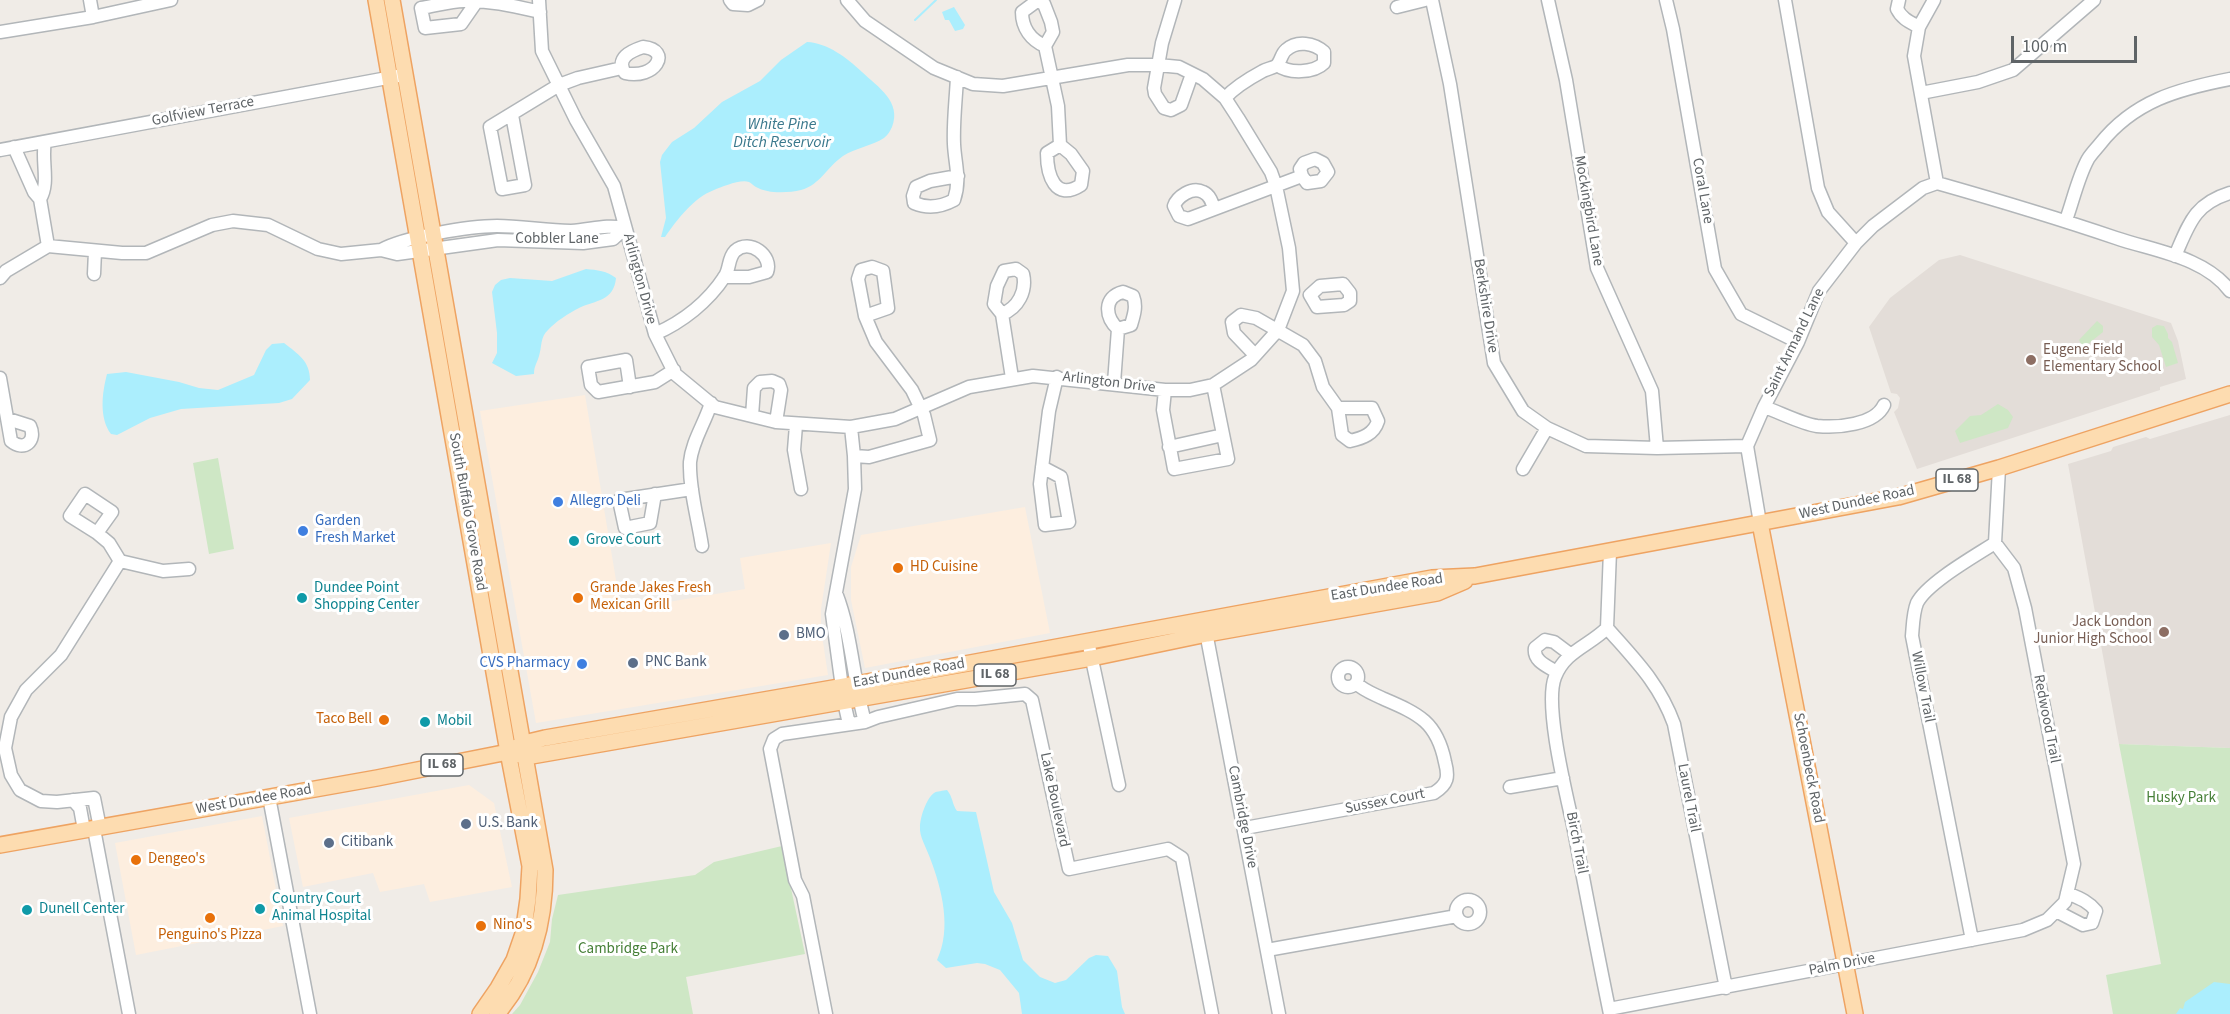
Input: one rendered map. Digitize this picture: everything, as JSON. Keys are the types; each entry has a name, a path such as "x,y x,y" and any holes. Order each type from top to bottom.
{"main road":[{"name":"South Buffalo Grove Road","path":"376,0 390,77 428,243 525,750 545,870 545,899 540,931 527,970 510,999 497,1014"},
{"name":"South Buffalo Grove Road","path":"392,0 508,752 530,866 523,934 514,960 480,1014"},
{"name":"West Dundee Road","path":"1475,576 1898,496 1999,468 2230,394"},
{"name":"Schoenbeck Road","path":"1760,523 1855,1014"},
{"name":"East Dundee Road","path":"850,693 1088,641 1205,627 1437,593 1475,576"},
{"name":"East Dundee Road","path":"508,752 850,693 1092,658 1205,627"},
{"name":"West Dundee Road","path":"0,845 508,752"}],"street":[{"path":"90,0 93,17"},
{"path":"0,32 93,17 171,0"},
{"path":"730,0 733,4 748,5 758,0"},
{"name":"Arlington Drive","path":"539,6 542,51 576,120 614,186 655,334 675,374 715,406 776,422 851,427 896,419 969,387 1012,378 1057,377 1165,390 1190,390 1214,385 1255,355 1278,330 1293,291 1289,248 1276,186 1271,172 1225,98 1203,79 1179,67 1128,65 1051,77 1036,82 1003,86 973,84 934,68 865,21 847,0"},
{"path":"1397,7 1425,0"},
{"name":"Berkshire Drive","path":"1432,0 1450,84 1494,363 1523,411 1547,428 1586,446 1657,448 1747,446"},
{"name":"Mockingbird Lane","path":"1548,0 1566,80 1597,268 1653,391 1657,448"},
{"name":"Coral Lane","path":"1666,0 1676,41 1715,269 1741,314 1797,342"},
{"path":"1785,0 1818,188 1828,212 1856,243"},
{"path":"1899,0 1897,9 1902,18 1919,27"},
{"path":"1921,93 1978,82 2013,70 2094,0"},
{"path":"477,1 539,6"},
{"path":"1929,1 1919,27 1914,56 1937,183 2066,220 2175,256 2212,274 2230,291"},
{"path":"1174,5 1158,65 1155,94 1164,108 1171,110 1181,105 1192,74"},
{"path":"1045,46 1058,106 1060,145"},
{"path":"1225,98 1230,92 1263,71 1277,65"},
{"path":"512,115 525,185 502,189 490,127 559,86 578,78 622,68"},
{"name":"Golfview Terrace","path":"0,150 405,74"},
{"path":"957,77 954,143 958,176"},
{"path":"2066,220 2088,159 2112,130 2140,108 2167,94 2230,79"},
{"path":"40,199 45,191 43,165 45,142"},
{"path":"0,278 6,271 48,246 40,199 34,192 14,147"},
{"path":"1214,209 1302,176"},
{"name":"Saint Armand Lane","path":"1747,446 1819,291 1856,243 1873,226 1923,188 1937,183"},
{"path":"2175,256 2191,218 2205,204 2230,193"},
{"name":"Cobbler Lane","path":"48,246 146,253 212,225 233,221 268,225 318,249 341,254 381,250 395,242 428,243 495,226 572,231 610,225 625,228"},
{"path":"94,274 95,251"},
{"path":"655,334 676,325 716,291 724,277"},
{"path":"1293,291 1310,295"},
{"path":"1002,314 1012,378"},
{"path":"1255,355 1234,333 1232,322 1241,315 1256,318 1303,345 1315,361 1323,387 1338,408"},
{"path":"854,456 869,457 930,440 912,390 876,342 865,316"},
{"path":"1114,383 1119,329"},
{"path":"630,387 655,382 674,370"},
{"path":"1042,467 1049,411 1057,377"},
{"path":"0,378 8,419"},
{"path":"752,416 754,388 760,382 772,381 779,384 781,390 776,422"},
{"path":"1165,390 1163,410 1174,469 1228,459 1214,385"},
{"path":"702,546 692,489 690,461 696,439 711,403"},
{"path":"1764,407 1815,426 1856,424 1870,419 1881,411 1884,405"},
{"path":"796,425 795,450 801,489"},
{"path":"849,724 850,693 843,612 836,593 855,489 851,427"},
{"path":"1523,469 1547,428"},
{"path":"1169,447 1223,435"},
{"path":"1747,446 1760,523"},
{"path":"1995,543 1999,468"},
{"path":"655,494 692,489"},
{"path":"97,533 108,543 120,561 163,571 189,569"},
{"name":"Redwood Trail","path":"1995,543 2014,568 2025,608 2074,864 2066,898"},
{"name":"Willow Trail","path":"1972,940 1912,636 1913,619 1918,602 1929,588 1995,543"},
{"path":"1607,628 1610,550"},
{"path":"120,561 61,655 26,690 11,717 5,748 11,775 20,790 41,801 94,798 93,829 129,1014"},
{"name":"Cambridge Drive","path":"1205,627 1279,1014"},
{"name":"Birch Trail","path":"1607,628 1570,654 1557,672 1551,689 1551,705 1563,778 1610,1012"},
{"name":"Laurel Trail","path":"1607,628 1655,683 1674,723 1726,987"},
{"path":"1557,672 1536,658 1535,648 1545,640 1554,642 1570,654"},
{"path":"1088,641 1119,785"},
{"name":"Sussex Court","path":"1245,828 1434,793 1444,786 1448,779 1446,765 1441,742 1432,726 1407,709 1363,689 1356,683"},
{"path":"850,693 865,722"},
{"name":"Lake Boulevard","path":"826,1014 803,896 795,880 770,749 774,739 782,734 865,722 957,699 1025,694 1032,700 1069,869 1167,849 1182,858 1212,1014"},
{"path":"1510,787 1563,778"},
{"path":"269,797 310,1014"},
{"path":"2056,911 2084,924 2092,923 2096,911 2092,906 2085,900 2066,898"},
{"name":"Palm Drive","path":"1610,1012 1726,987 2023,930 2047,920 2066,898"},
{"path":"1267,950 1457,916"}],"shaded area":[{"name":"Eugene Field Elementary School","path":"1960,255 2171,323 2178,341 2186,379 2160,387 2160,390 1917,469 1894,412 1898,408 1900,398 1897,394 1891,393 1869,327 1890,298 1939,260"},
{"path":"585,395 621,610 745,589 740,558 831,543 821,609 821,629 828,675 536,723 480,411"},
{"name":"Jack London Junior High School","path":"2230,415 2230,748 2119,744 2068,464 2146,437 2150,439"},
{"path":"1025,507 1050,633 865,668 851,600 851,567 861,535"},
{"path":"469,785 494,803 512,887 430,902 424,884 380,892 373,873 303,887 289,818"},
{"path":"262,816 283,926 136,955 115,843"}],"green space":[{"path":"2097,321 2103,326 2103,332 2083,348 2079,340"},
{"path":"2157,325 2164,326 2172,342 2178,363 2166,367 2159,345 2152,337 2152,328"},
{"path":"1998,404 2008,410 2013,417 2008,428 1960,443 1955,431 1970,416 1981,415"},
{"path":"218,458 234,549 209,554 193,463"},
{"name":"Husky Park","path":"2119,744 2230,748 2230,1014 2113,1014 2106,975 2161,964"},
{"name":"Cambridge Park","path":"782,846 805,954 686,977 693,1014 512,1014 520,1005 538,972 550,942 552,919 558,895 695,875 714,862"}],"water":[{"path":"954,7 965,25 963,29 955,31 949,20 945,20 942,12"},
{"name":"White Pine Ditch Reservoir","path":"807,42 830,48 844,57 887,96 894,110 892,127 888,134 879,141 837,160 808,188 772,192 745,181 714,190 692,204 665,237 661,237 666,218 660,162 662,155 672,142 694,128 722,102 760,81 781,60"},
{"path":"586,269 598,270 613,276 616,278 615,286 603,299 571,312 545,333 534,374 516,376 492,363 497,353 492,292 495,285 501,280 510,278 552,281"},
{"path":"284,343 302,358 308,368 310,380 292,399 279,403 181,409 150,418 117,435 111,434 107,428 103,405 107,374 126,372 218,390 254,375 266,350 272,344"},
{"path":"947,790 957,811 976,812 994,892 1012,923 1023,960 1040,977 1055,983 1066,980 1089,958 1096,955 1108,956 1117,971 1125,1014 1022,1014 1019,993 1000,970 977,963 946,968 937,960 944,935 944,909 920,827 928,800 935,792"},
{"path":"2214,982 2230,984 2230,1014 2176,1014 2180,1008 2183,1009 2185,1002"}],"waterway":[{"path":"915,20 936,0"}],"place":[{"name":"Eugene Field Elementary School","path":"2031,360"},
{"name":"Allegro Deli","path":"558,502"},
{"name":"Garden Fresh Market","path":"303,531"},
{"name":"Grove Court","path":"574,541"},
{"name":"HD Cuisine","path":"898,568"},
{"name":"Dundee Point Shopping Center","path":"302,598"},
{"name":"Grande Jakes Fresh Mexican Grill","path":"578,598"},
{"name":"Jack London Junior High School","path":"2164,632"},
{"name":"BMO","path":"784,635"},
{"name":"PNC Bank","path":"633,663"},
{"name":"CVS Pharmacy","path":"582,664"},
{"name":"Taco Bell","path":"384,720"},
{"name":"Mobil","path":"425,722"},
{"name":"U.S. Bank","path":"466,824"},
{"name":"Citibank","path":"329,843"},
{"name":"Dengeo's","path":"136,860"},
{"name":"Country Court Animal Hospital","path":"260,909"},
{"name":"Dunell Center","path":"27,910"},
{"name":"Penguino's Pizza","path":"210,918"},
{"name":"Nino's","path":"481,926"}]}
